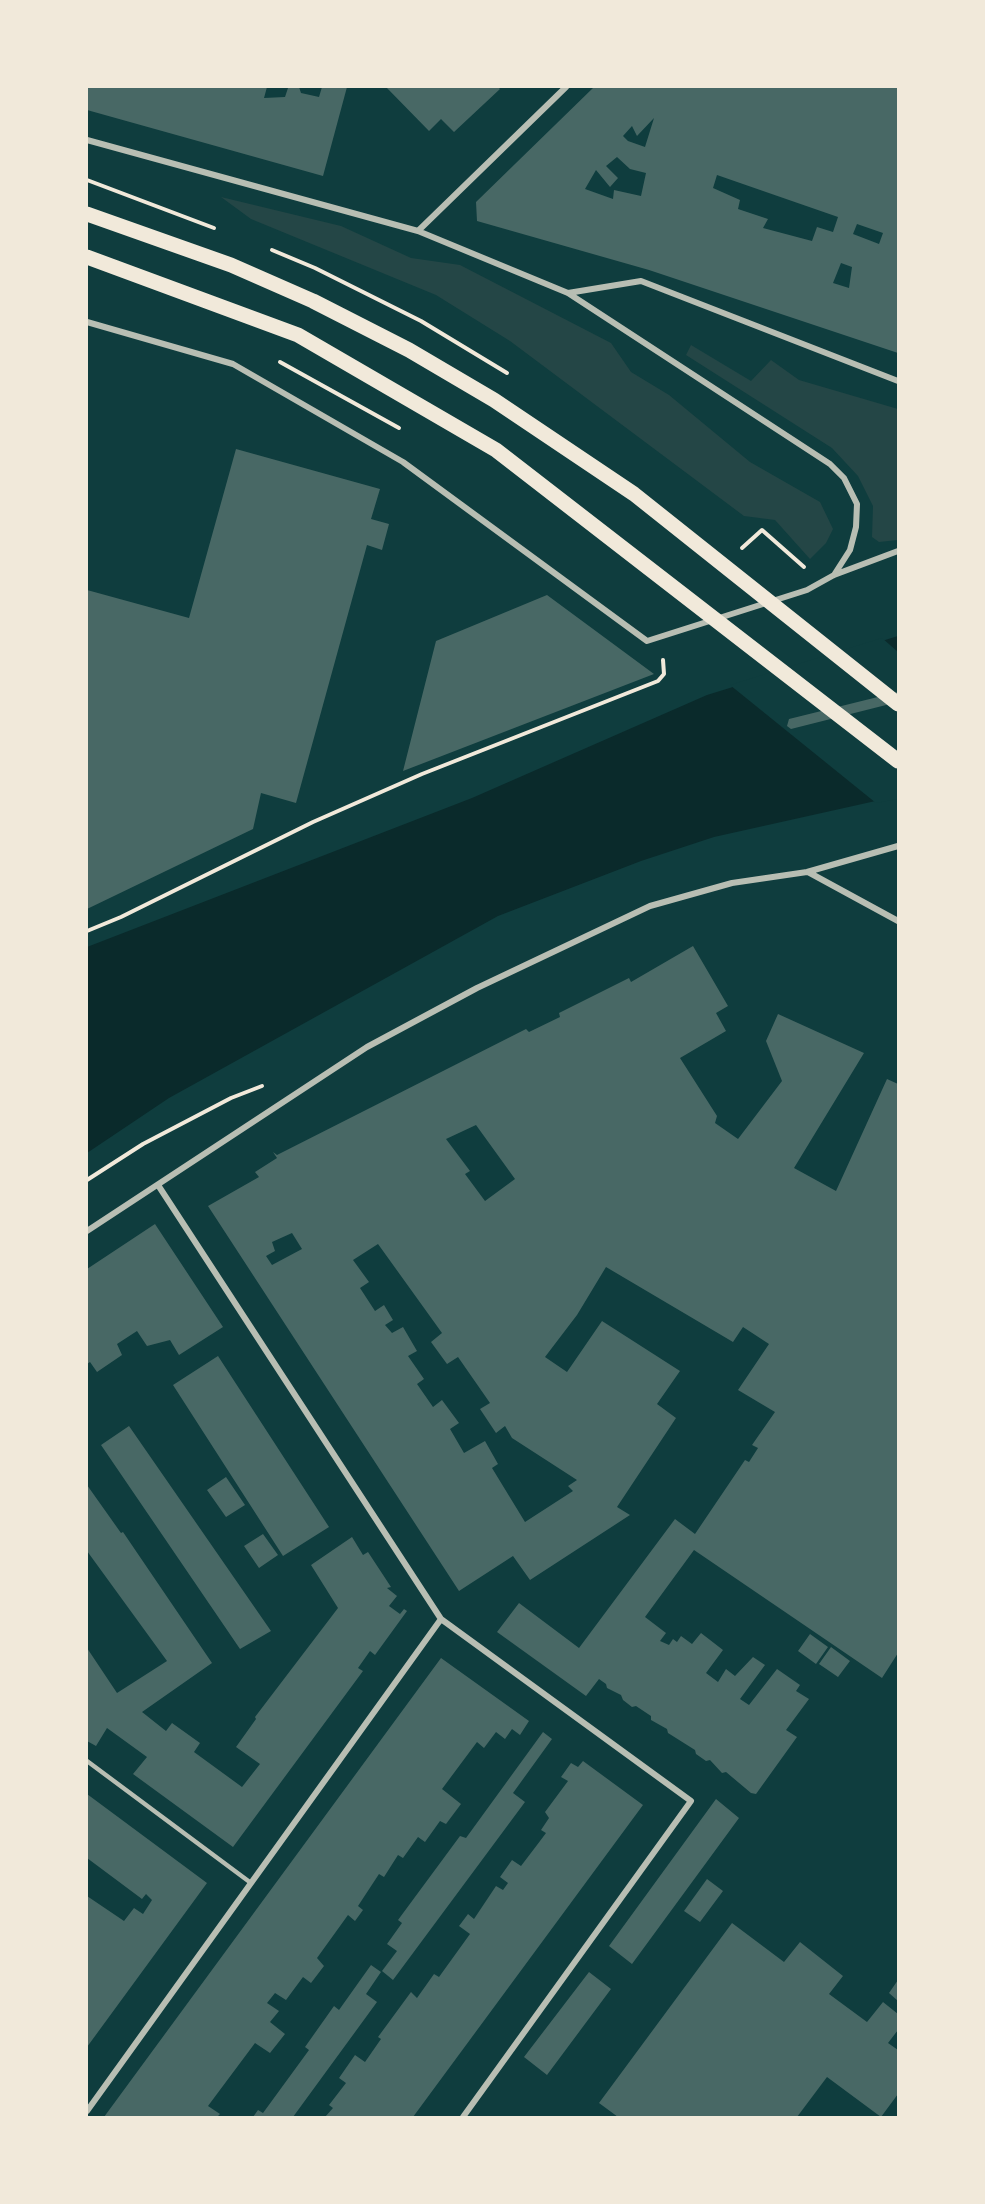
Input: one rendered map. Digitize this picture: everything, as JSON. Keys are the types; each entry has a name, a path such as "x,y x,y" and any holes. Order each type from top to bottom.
{"main road":[{"path":"87,214 231,265 313,300 409,350 494,400 634,494 898,704"},
{"path":"87,257 298,335 496,450 898,761"}],"street":[{"path":"418,231 566,87"},
{"path":"87,140 418,231 568,293 830,464 844,478 857,504 856,527 850,549 834,575"},
{"path":"568,293 641,281 898,381"},
{"path":"87,322 233,364 403,462 647,641 807,590 834,575 898,551"},
{"path":"87,1232 367,1047 477,988 650,906 732,883 807,872 898,846"},
{"path":"807,872 898,921"},
{"path":"158,1185 441,1619 691,1801 463,2117"},
{"path":"87,2110 441,1619"}],"lane":[{"path":"87,1761 251,1883"}],"path":[{"path":"742,548 762,530 797,561"},
{"path":"87,931 121,917 313,822 422,774 658,681 664,674 663,660 647,641"},
{"path":"87,1180 143,1144 231,1098 273,1082"}],"shaded area":[{"path":"221,197 341,226 411,258 460,265 611,343 631,372 669,395 750,462 820,502 833,529 826,543 810,559 775,520 744,516 510,341 436,295 251,219"},
{"path":"691,345 751,381 771,360 799,380 898,409 898,540 879,542 872,537 873,506 858,476 832,448 686,355"},
{"path":"898,636 898,796 714,837 641,861 498,916 169,1098 87,1153 87,947 472,798 707,695"}],"pier":[{"path":"882,638 898,652 898,799 876,803 730,685"}],"building":[{"path":"87,87 267,87 264,98 285,97 288,88 299,87 301,93 319,97 322,87 347,87 323,176 87,110"},
{"path":"386,87 498,87 500,89 454,132 441,119 429,131"},
{"path":"594,87 898,87 898,353 649,270 477,221 476,202","holes":["654,118 645,147 628,141 623,136 632,126 637,136","617,157 630,169 646,173 641,196 614,190 613,199 585,189 596,170 610,187 618,178 606,166","717,175 838,217 833,232 817,227 812,241 763,228 768,219 738,209 740,200 713,188","857,224 883,233 879,244 853,234","841,263 852,267 849,288 833,283"]},
{"path":"236,449 380,489 371,519 389,524 382,550 367,545 296,803 261,793 253,829 87,909 87,590 189,618"},
{"path":"547,595 654,674 403,771 436,641"},
{"path":"898,692 898,702 791,729 787,726 789,719"},
{"path":"693,946 728,1006 716,1013 726,1031 680,1058 717,1116 715,1123 738,1139 782,1081 766,1041 778,1014 864,1053 794,1168 836,1191 887,1079 898,1084 898,1653 882,1678 694,1550 645,1617 666,1633 660,1641 669,1645 673,1639 677,1642 681,1636 692,1644 701,1633 723,1650 706,1673 718,1682 726,1669 735,1676 753,1657 765,1665 740,1699 749,1705 777,1669 800,1685 796,1691 809,1699 786,1730 797,1737 756,1794 751,1793 726,1772 722,1773 710,1760 706,1761 696,1754 695,1750 651,1720 651,1716 636,1706 632,1707 623,1700 621,1695 607,1688 606,1684 599,1679 586,1696 497,1632 519,1603 579,1648 675,1519 695,1534 745,1460 749,1462 758,1448 752,1445 775,1412 738,1390 769,1344 743,1327 733,1342 606,1267 577,1315 545,1357 567,1372 602,1321 680,1371 657,1404 676,1418 617,1507 630,1515 530,1580 513,1556 459,1591 208,1206 259,1177 255,1172 277,1158 273,1152 277,1155 526,1029 529,1032 560,1017 559,1013 629,978 631,982","holes":["476,1125 515,1179 485,1201 465,1174 470,1171 446,1139","292,1233 302,1249 272,1265 266,1256 275,1251 272,1242","378,1244 442,1333 431,1342 447,1364 458,1357 490,1403 480,1409 496,1433 505,1426 512,1438 577,1480 568,1486 573,1491 525,1522 492,1468 498,1464 485,1441 464,1453 450,1429 459,1423 442,1400 433,1407 417,1384 424,1379 408,1356 417,1351 403,1327 392,1333 385,1325 393,1320 384,1305 375,1311 360,1288 369,1282 353,1260"]},
{"path":"155,1224 223,1327 179,1355 170,1340 147,1346 137,1331 117,1344 122,1355 97,1372 90,1362 87,1364 87,1269"},
{"path":"218,1356 329,1527 283,1556 173,1385"},
{"path":"129,1426 271,1631 240,1649 101,1445"},
{"path":"226,1477 245,1505 226,1517 207,1490"},
{"path":"87,1485 121,1533 123,1532 212,1663 142,1712 166,1731 172,1723 200,1743 194,1752 242,1787 260,1764 236,1747 256,1719 255,1717 338,1608 311,1565 352,1537 363,1555 368,1552 391,1587 387,1588 397,1596 389,1606 400,1614 404,1609 407,1611 375,1655 370,1651 358,1668 363,1671 233,1847 133,1774 147,1757 107,1728 96,1746 87,1741 87,1648 117,1693 167,1661 87,1551"},
{"path":"263,1534 278,1555 259,1568 244,1546"},
{"path":"810,1634 828,1647 816,1664 798,1651"},
{"path":"831,1647 850,1661 838,1677 819,1664"},
{"path":"441,1658 529,1721 520,1735 512,1729 505,1739 496,1732 484,1748 477,1742 442,1789 461,1804 446,1824 440,1821 425,1842 418,1837 403,1858 398,1855 384,1877 379,1874 358,1906 363,1910 355,1921 348,1915 317,1958 324,1966 311,1983 303,1977 286,2000 275,1993 267,2003 279,2011 270,2022 285,2034 270,2053 255,2043 208,2106 220,2114 217,2117 104,2117"},
{"path":"543,1732 552,1739 513,1793 525,1802 393,1980 382,1971 397,1951 387,1944 402,1923 398,1920 460,1836 466,1838"},
{"path":"583,1761 643,1805 413,2117 325,2117 333,2108 329,2105 346,2083 339,2078 355,2055 365,2062 381,2039 378,2037 411,1992 417,1998 434,1974 439,1977 470,1934 459,1926 468,1914 474,1919 496,1886 503,1890 508,1883 500,1877 512,1860 521,1866 546,1833 541,1830 549,1818 545,1812 568,1781 561,1777 571,1763 578,1767"},
{"path":"87,1794 207,1883 87,2047 87,1896 124,1921 134,1908 143,1914 152,1900 146,1894 142,1899 87,1858"},
{"path":"716,1799 739,1818 632,1964 609,1946"},
{"path":"707,1879 723,1891 700,1922 684,1911"},
{"path":"732,1923 784,1962 800,1942 843,1976 829,1994 867,2022 883,2002 898,2014 898,2030 888,2043 898,2050 898,2094 881,2117 827,2077 797,2117 618,2117 599,2103"},
{"path":"371,1965 381,1972 366,1994 377,2002 293,2117 253,2117 258,2110 263,2113 309,2050 305,2047 334,2006 339,2010"},
{"path":"589,1972 611,1989 547,2075 524,2057"},
{"path":"898,1980 898,2001 889,1993"}]}
